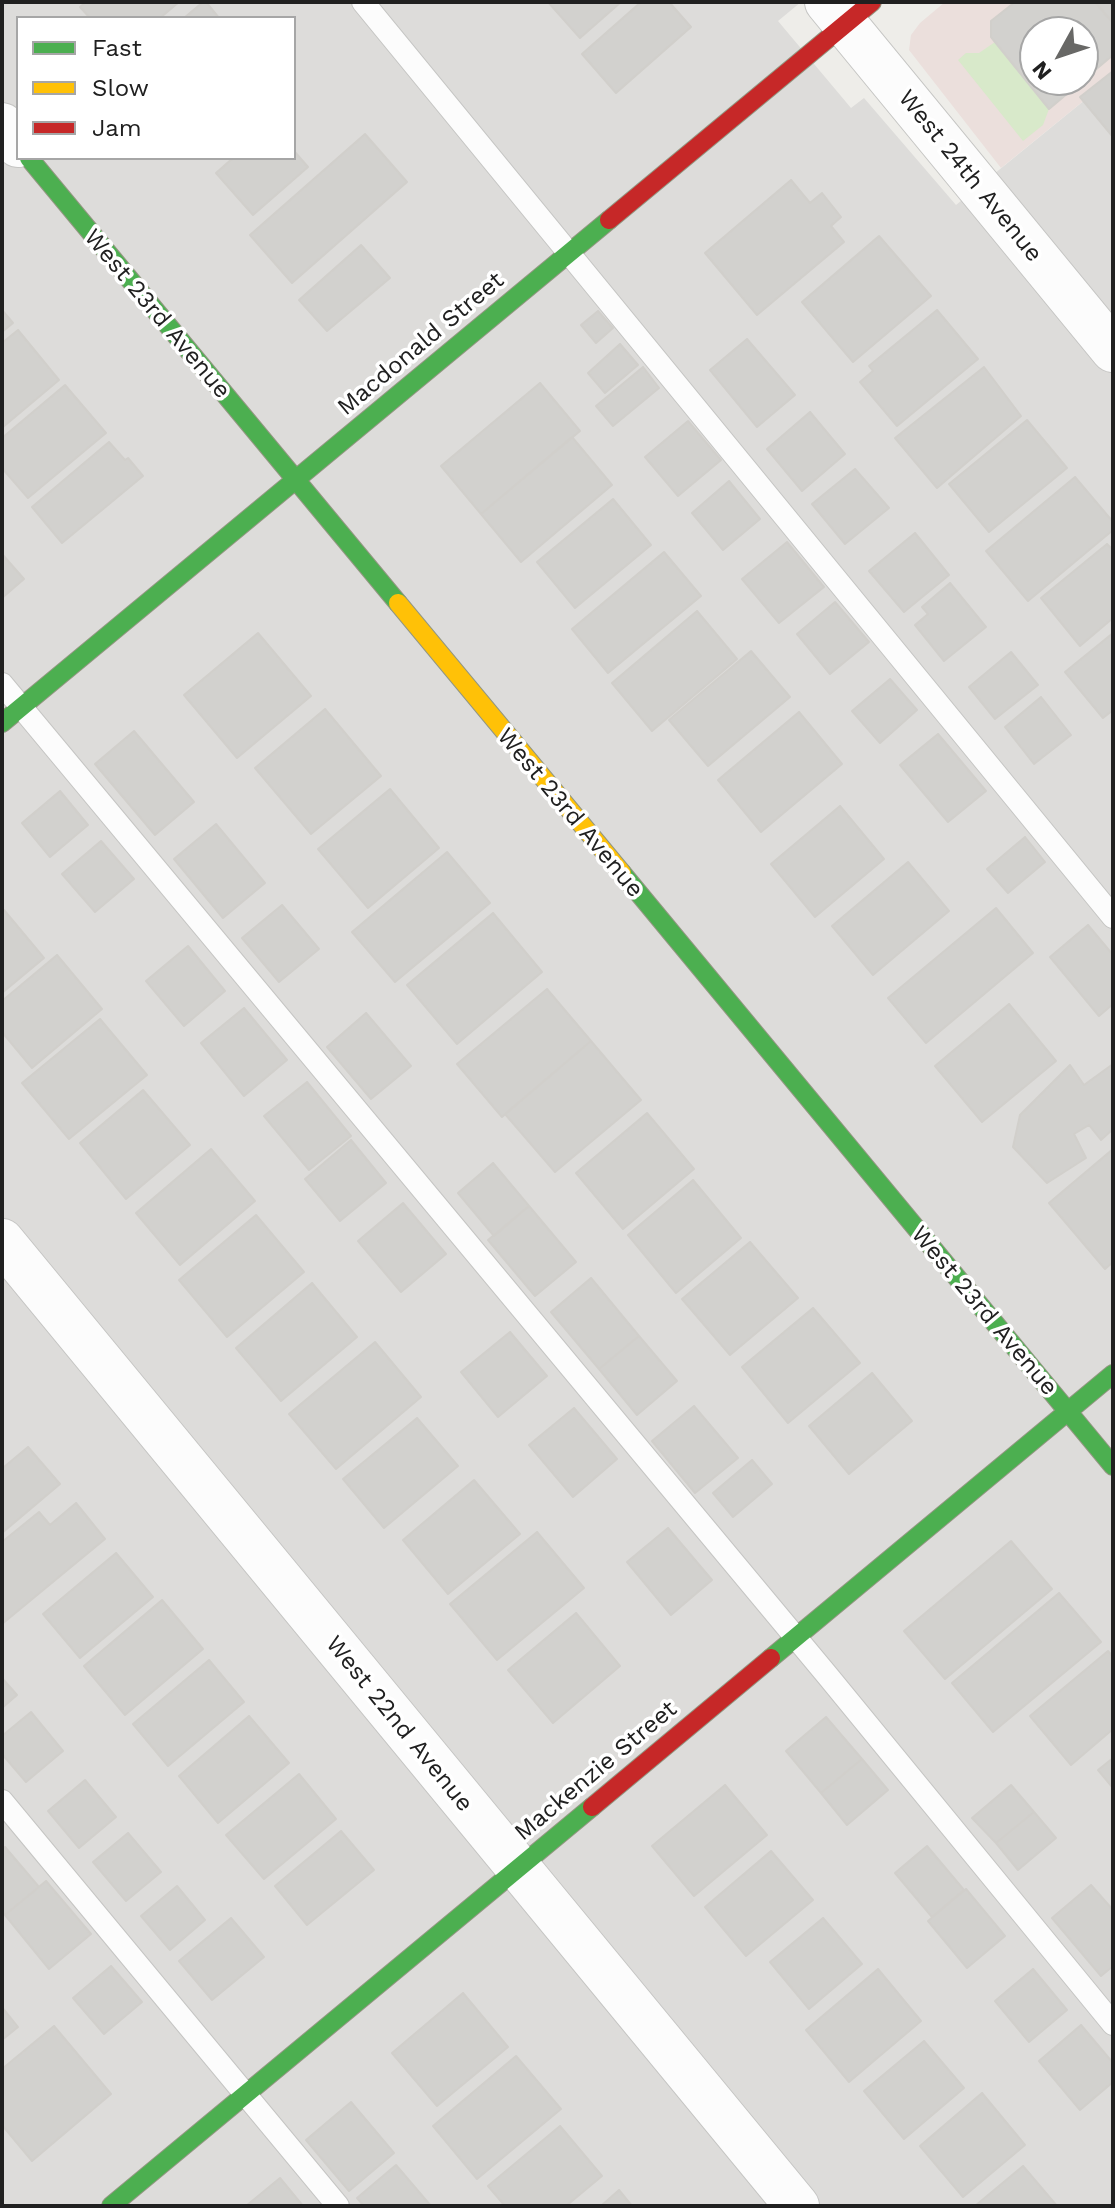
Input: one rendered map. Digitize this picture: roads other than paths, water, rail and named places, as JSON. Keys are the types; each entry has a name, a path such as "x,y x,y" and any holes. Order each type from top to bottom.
{"street":[{"name":"Macdonald Street","path":"2,723 569,253 848,9"},
{"name":"West 24th Avenue","path":"848,9 1113,350"},
{"path":"2,125 16,142"},
{"name":"West 23rd Avenue","path":"31,160 1113,1466"},
{"name":"West 22nd Avenue","path":"2,1241 797,2206"},
{"name":"Mackenzie Street","path":"111,2206 1113,1374"}],"lane":[{"path":"363,2 1113,917"},
{"path":"2,684 795,1636 1113,2024"},
{"path":"2,1801 338,2206"}]}
